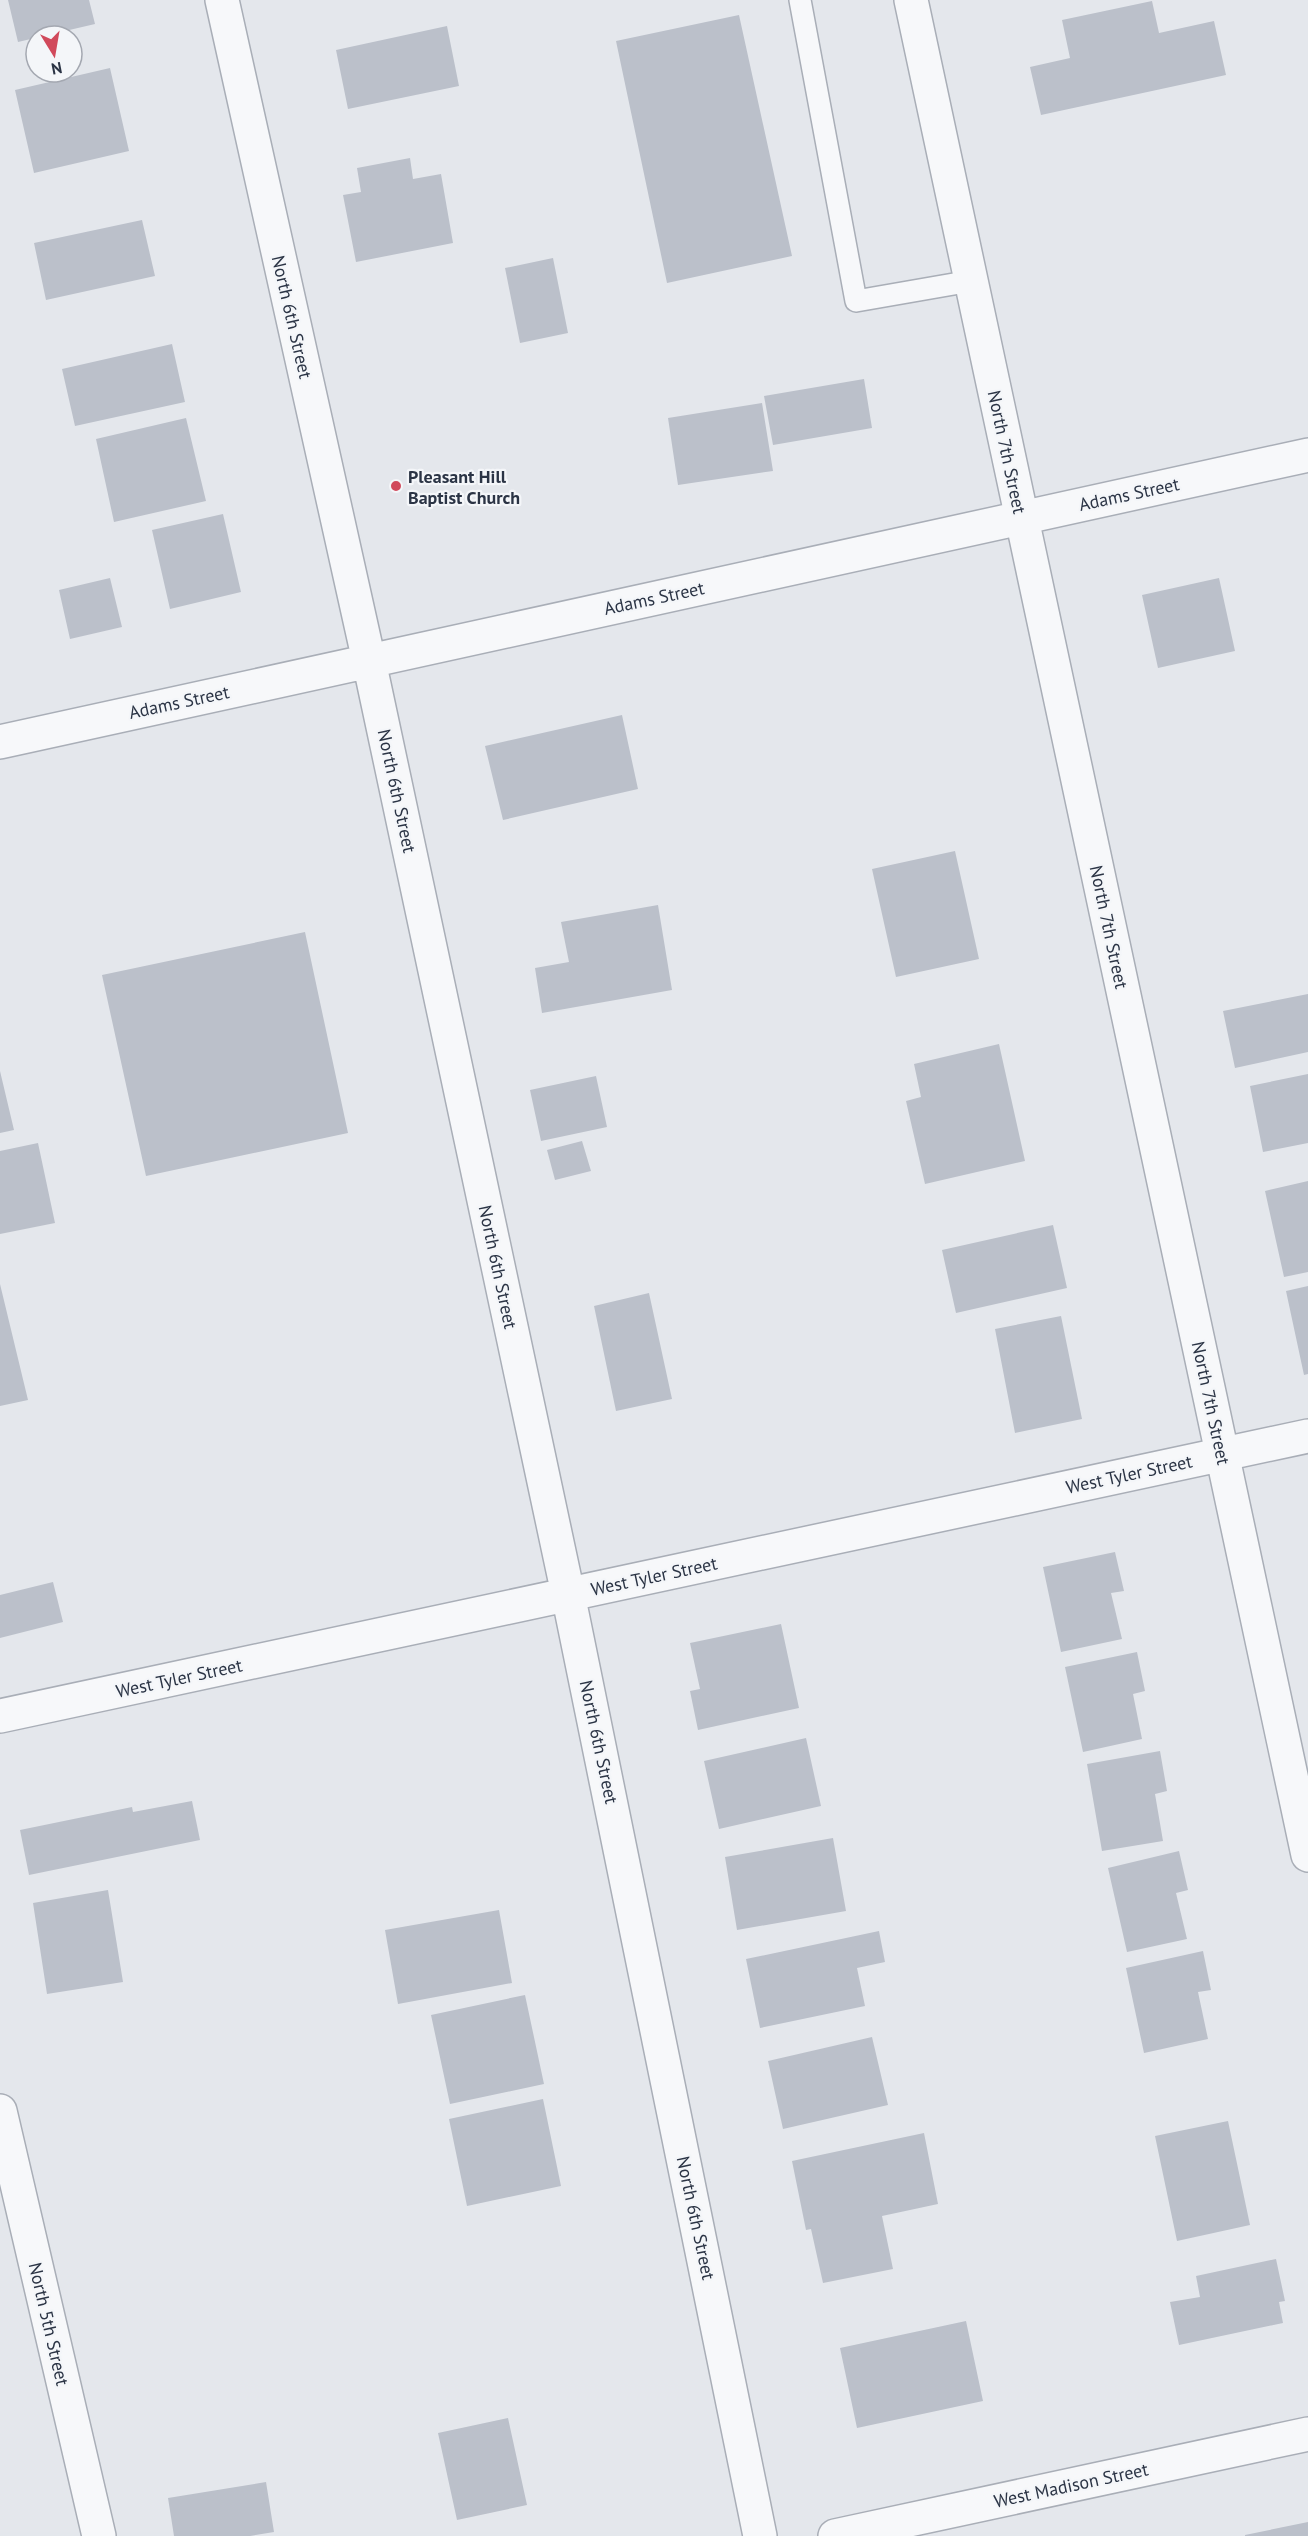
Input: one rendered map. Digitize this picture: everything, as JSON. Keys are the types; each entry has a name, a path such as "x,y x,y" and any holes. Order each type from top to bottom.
{"street":[{"name":"North 6th Street","path":"222,0 369,661 568,1594 760,2536"},
{"name":"North 7th Street","path":"911,0 1308,1855"},
{"name":"Adams Street","path":"0,742 1308,455"},
{"name":"West Tyler Street","path":"0,1716 1308,1436"},
{"name":"North 5th Street","path":"0,2111 99,2536"},
{"name":"West Madison Street","path":"835,2536 1308,2434"}],"lane":[{"path":"800,0 856,302 971,282"}],"building":[{"path":"8,0 89,0 95,24 84,27 84,24 24,24 24,41 18,42"},
{"path":"1152,1 1159,33 1214,21 1226,75 1041,115 1030,67 1070,58 1062,20"},
{"path":"739,15 792,256 667,283 616,41"},
{"path":"447,26 459,86 348,109 336,50"},
{"path":"110,68 129,151 34,173 15,90 41,84 84,84 84,74"},
{"path":"410,158 413,179 441,174 453,243 356,262 343,195 361,192 357,168"},
{"path":"142,220 155,276 46,300 34,243"},
{"path":"553,258 568,333 520,343 505,268"},
{"path":"172,344 185,402 75,426 62,369"},
{"path":"864,379 872,428 773,445 764,396"},
{"path":"762,403 773,471 678,485 668,418"},
{"path":"186,418 206,501 114,522 96,439"},
{"path":"223,514 241,592 170,609 152,530"},
{"path":"110,578 122,627 70,639 59,590"},
{"path":"1219,578 1235,651 1158,668 1142,595"},
{"path":"622,715 638,789 503,820 485,746"},
{"path":"955,851 979,959 896,977 872,869"},
{"path":"658,905 672,990 542,1013 535,968 569,962 561,922"},
{"path":"305,932 348,1133 146,1176 102,975"},
{"path":"1308,994 1308,1052 1235,1068 1223,1011"},
{"path":"999,1044 1025,1161 925,1184 906,1101 921,1097 914,1064"},
{"path":"0,1071 14,1130 0,1133"},
{"path":"1308,1074 1308,1143 1263,1152 1250,1086"},
{"path":"596,1076 607,1127 541,1141 530,1090"},
{"path":"582,1141 591,1171 555,1180 547,1150"},
{"path":"38,1143 55,1223 0,1234 0,1151"},
{"path":"1308,1181 1308,1272 1284,1277 1265,1191"},
{"path":"1053,1225 1067,1288 956,1313 942,1250"},
{"path":"0,1284 28,1400 0,1406"},
{"path":"1308,1286 1308,1374 1304,1375 1286,1291"},
{"path":"649,1293 672,1399 616,1411 594,1306"},
{"path":"1061,1316 1082,1419 1015,1433 995,1329"},
{"path":"1115,1552 1124,1591 1111,1593 1122,1639 1061,1652 1043,1567"},
{"path":"53,1582 63,1622 0,1638 0,1595"},
{"path":"781,1624 799,1708 698,1730 690,1691 700,1689 690,1643"},
{"path":"1137,1652 1145,1691 1133,1694 1142,1739 1083,1752 1065,1667"},
{"path":"806,1738 821,1806 719,1829 704,1761"},
{"path":"1160,1751 1167,1791 1155,1794 1163,1841 1102,1851 1087,1764"},
{"path":"192,1801 200,1840 29,1875 20,1830 132,1807 133,1812"},
{"path":"833,1838 846,1911 737,1930 725,1857"},
{"path":"1179,1851 1188,1890 1176,1893 1187,1939 1127,1952 1108,1868"},
{"path":"108,1890 123,1982 47,1994 33,1903"},
{"path":"499,1910 512,1983 398,2004 385,1930"},
{"path":"879,1931 885,1962 857,1968 865,2006 760,2028 746,1959"},
{"path":"1203,1951 1211,1990 1198,1992 1208,2039 1144,2053 1126,1968"},
{"path":"525,1995 544,2084 450,2104 431,2015"},
{"path":"872,2037 888,2105 783,2129 768,2061"},
{"path":"543,2099 561,2186 467,2206 449,2119"},
{"path":"1228,2121 1250,2225 1177,2241 1155,2136"},
{"path":"924,2133 938,2204 882,2216 893,2269 823,2283 811,2229 806,2230 792,2161"},
{"path":"1276,2259 1285,2301 1279,2302 1283,2323 1179,2345 1170,2302 1200,2297 1196,2276"},
{"path":"966,2321 983,2401 857,2428 840,2348"},
{"path":"508,2418 527,2505 457,2520 438,2433"},
{"path":"266,2482 274,2532 250,2536 174,2536 168,2498"},
{"path":"1308,2522 1308,2536 1245,2536 1245,2535"}],"place":[{"name":"Pleasant Hill Baptist Church","path":"396,486"}]}
